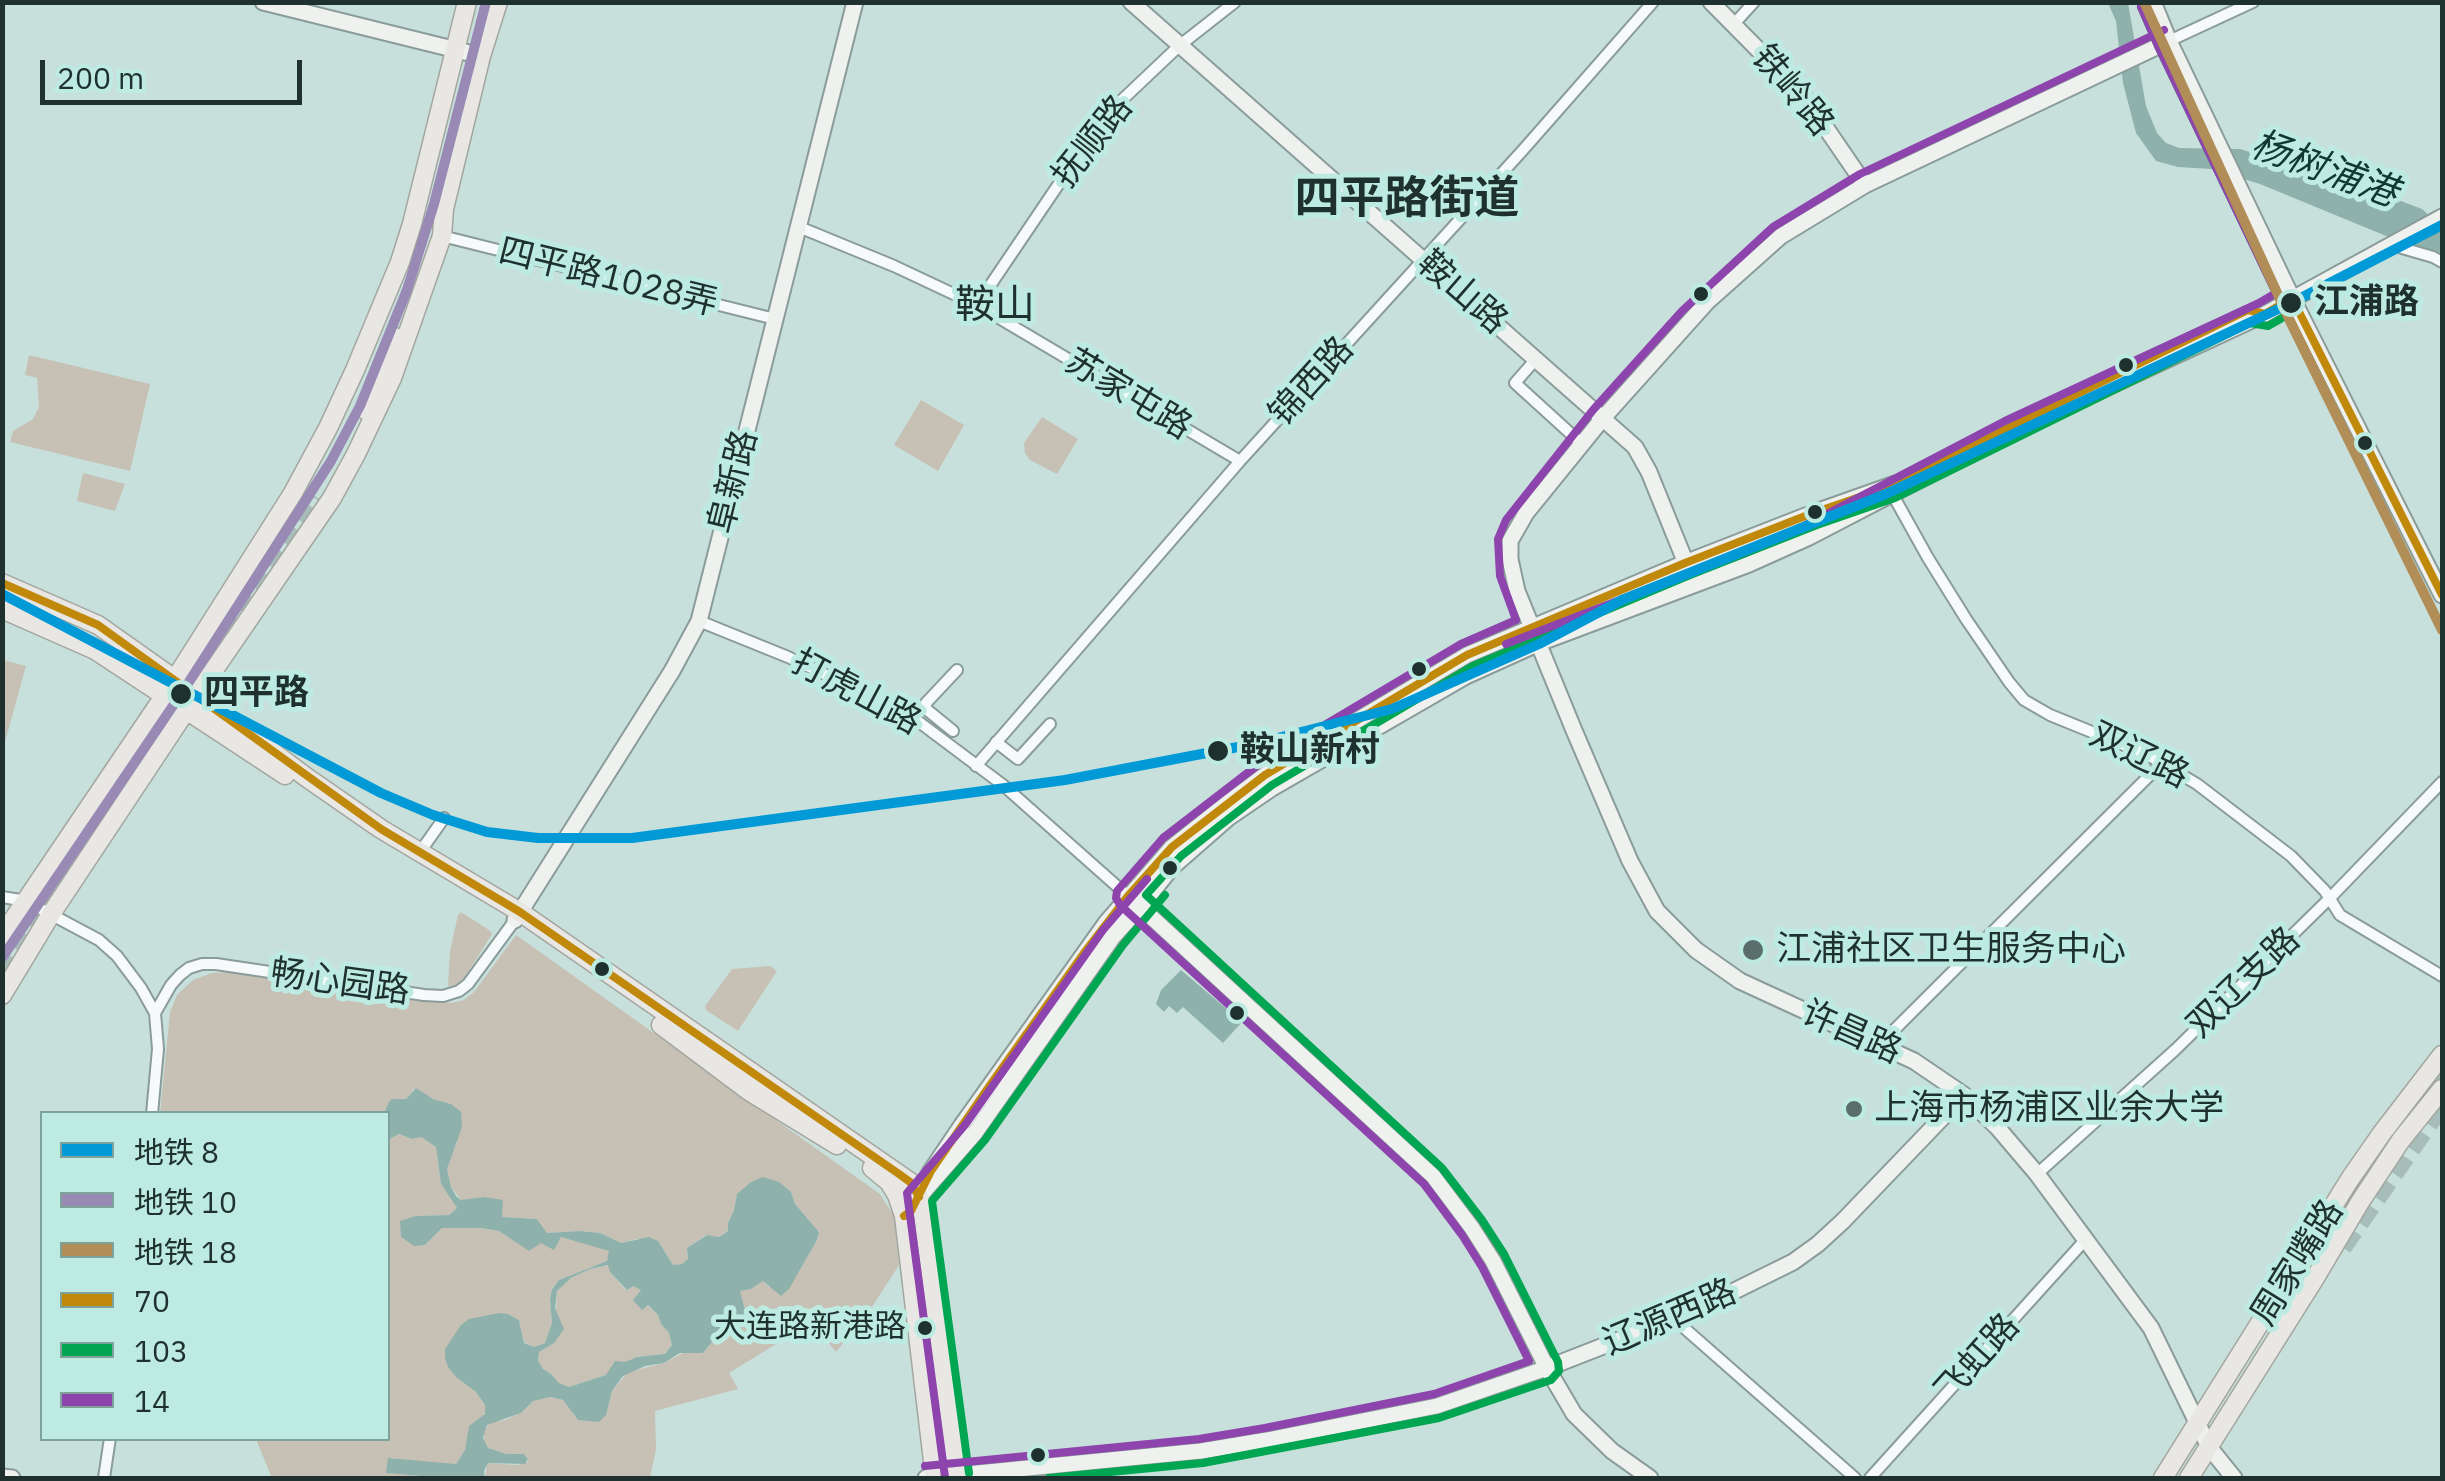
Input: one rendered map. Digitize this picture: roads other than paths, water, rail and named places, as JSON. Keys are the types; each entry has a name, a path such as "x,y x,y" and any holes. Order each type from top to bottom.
{"main road":[{"path":"2,936 170,688 315,454 356,370 400,262 467,2"},
{"path":"412,224 408,263 390,318 312,495 365,409 444,209 498,2"},
{"path":"2,995 192,702 332,498 392,378 442,236 444,209"},
{"path":"273,524 277,539 299,548"},
{"path":"2,584 98,625 170,688"},
{"path":"2,609 170,688 518,916 910,1182 919,1197 957,1477"},
{"path":"192,702 374,836 518,916 750,1090 880,1173 897,1194 904,1216 932,1478"},
{"name":"周家嘴路","path":"2163,1478 2350,1179 2442,1054"},
{"name":"周家嘴路","path":"2188,1478 2360,1202 2401,1140 2442,1089"}],"street":[{"path":"263,2 482,56"},
{"name":"阜新路","path":"518,916 672,671 699,620 855,2"},
{"name":"鞍山路","path":"1131,2 1634,447 1650,472 1694,584"},
{"name":"抚顺路","path":"978,305 1104,118 1179,46 1235,2"},
{"name":"锦西路","path":"976,766 1240,461 1653,2"},
{"name":"铁岭路","path":"1711,2 1804,96 1864,185"},
{"path":"1734,24 1754,2"},
{"path":"2153,2 2292,298 2442,595"},
{"path":"1536,359 1515,382 1582,444 1706,302 1782,236 1864,185 2252,2"},
{"path":"904,1216 911,1211 931,1171 1084,953 1180,859 1228,818 1272,788 1466,676 1539,643 1749,564 1807,538 1891,491 2265,314 2442,217"},
{"name":"苏家屯路","path":"798,226 978,305 1240,461"},
{"name":"四平路1028弄","path":"442,236 774,319"},
{"path":"2396,243 2442,262"},
{"name":"许昌路","path":"1582,444 1526,513 1510,541 1512,575 1630,861 1658,911 1696,950 1740,981 1914,1061 1964,1096 1997,1126 2151,1328 2197,1424 2234,1478"},
{"path":"1134,902 1172,847 1265,775 1367,707 1467,656 1685,563 1813,513 1891,491"},
{"name":"双辽路","path":"1891,491 1956,604 2024,700 2050,715 2146,754 2197,784 2292,856 2340,915 2442,976"},
{"name":"打虎山路","path":"699,620 907,714 1003,784 1134,902 1433,1176 1493,1261 1574,1414 1612,1450 1650,1478"},
{"path":"954,732 926,709 926,703 957,670"},
{"path":"996,742 1018,760 1050,724"},
{"path":"1878,1046 2162,763"},
{"name":"双辽支路","path":"2037,1174 2175,1050 2442,782"},
{"path":"420,852 444,818"},
{"path":"2,897 26,901 99,940 142,988 155,1013 158,1049 152,1111"},
{"name":"畅心园路","path":"155,1013 171,985 189,968 202,964 443,996 468,984 518,916"},
{"name":"辽源西路","path":"932,1478 1201,1451 1267,1440 1437,1406 1547,1368 1674,1319 1793,1262 1818,1244 1964,1096"},
{"name":"飞虹路","path":"1870,1478 2086,1239"},
{"path":"1674,1319 1854,1478"},
{"path":"104,1478 110,1441"},
{"path":"2,1477 12,1478"}],"tunnel":[{"path":"251,574 307,492"},
{"path":"228,635 318,498"},
{"path":"2,972 118,798"},
{"path":"2339,1213 2441,1069"},
{"path":"2342,1247 2442,1104"}],"metro line":[{"name":"10","path":"2,958 185,688 331,461 360,406 407,290 434,204 486,2"},
{"name":"18","path":"2144,2 2290,321 2442,630"},
{"name":"8","path":"2,594 381,793 487,832 538,838 632,838 1065,780 1254,744 1392,709 1539,644 1622,600 1886,494 2291,303 2442,225"}],"place":[{"name":"江浦路","path":"2291,303"},
{"name":"四平路","path":"181,694"},
{"name":"鞍山新村","path":"1218,751"},
{"name":"江浦社区卫生服务中心","path":"1753,950"},
{"name":"上海市杨浦区业余大学","path":"1854,1109"},
{"name":"大连路新港路","path":"925,1328"}],"district":[{"name":"四平路街道","path":"1407,200"},
{"name":"鞍山","path":"995,306"}],"water label":[{"name":"杨树浦港","path":"2324,170"}]}
